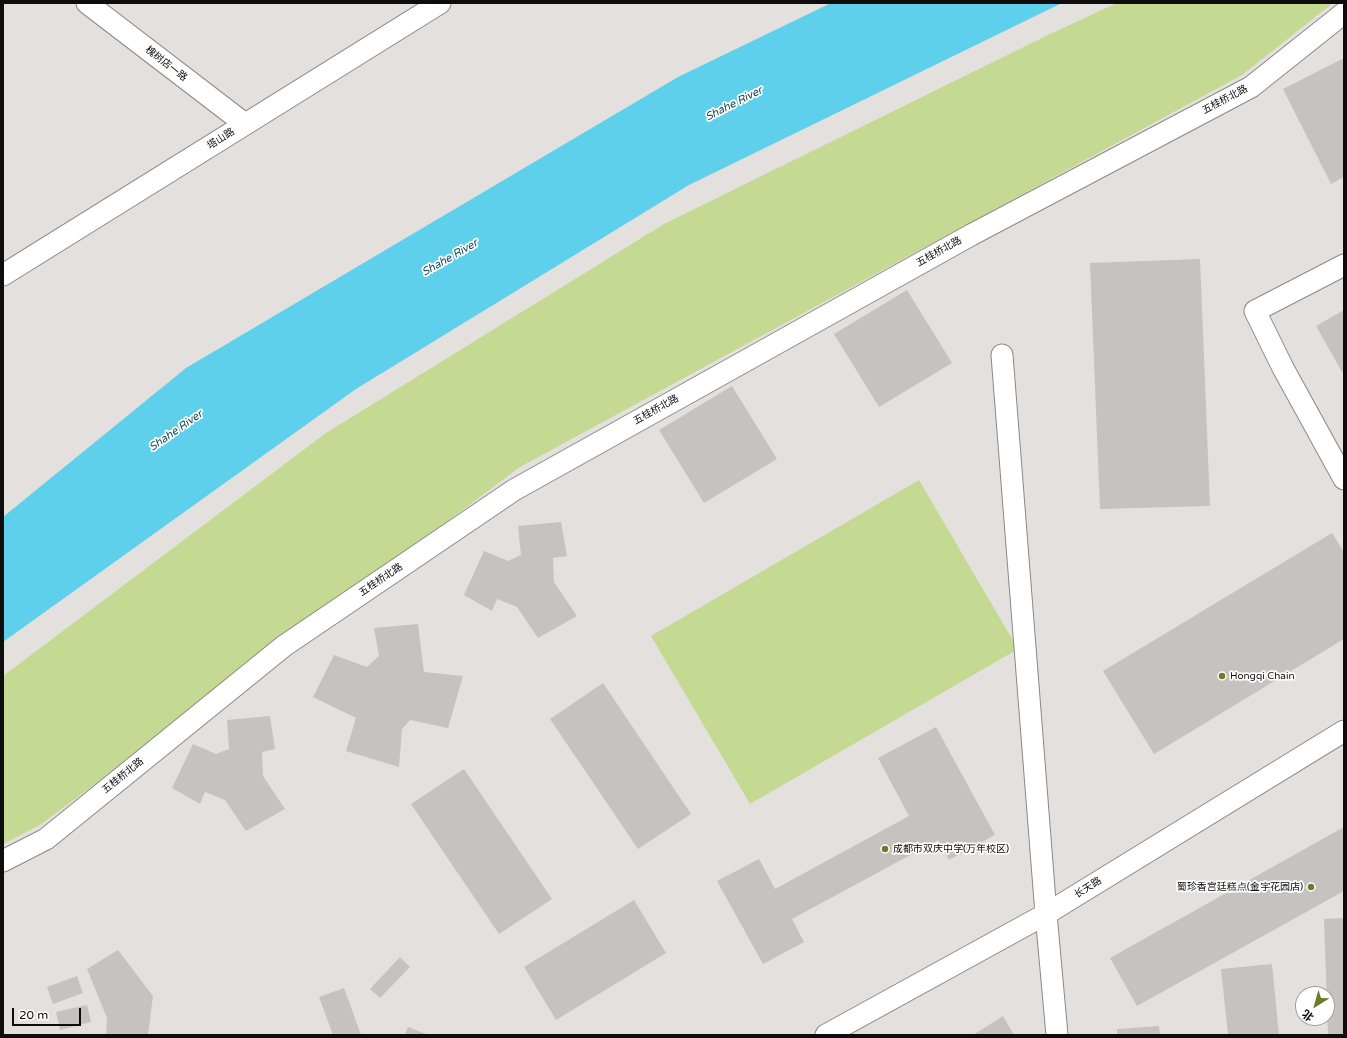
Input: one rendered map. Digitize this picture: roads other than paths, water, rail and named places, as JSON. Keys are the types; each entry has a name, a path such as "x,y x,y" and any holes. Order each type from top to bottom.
{"street":[{"name":"槐树店一路","path":"87,3 245,124"},
{"name":"塔山路","path":"3,275 440,3"},
{"name":"五桂桥北路","path":"3,861 46,839 284,646 514,490 971,235 1250,87 1344,13"},
{"path":"1344,264 1255,311 1282,368 1344,479"},
{"path":"1002,355 1046,914 1058,1035"},
{"name":"长天路","path":"826,1035 1046,914 1344,731"}],"water":[{"name":"Shahe River","path":"831,3 1062,3 689,185 356,389 3,642 3,517 186,368 678,77"}],"place":[{"name":"Hongqi Chain","path":"1222,676"},
{"name":"成都市双庆中学(万年校区)","path":"885,849"},
{"name":"蜀珍香宫廷糕点(金宇花园店)","path":"1311,887"}]}
